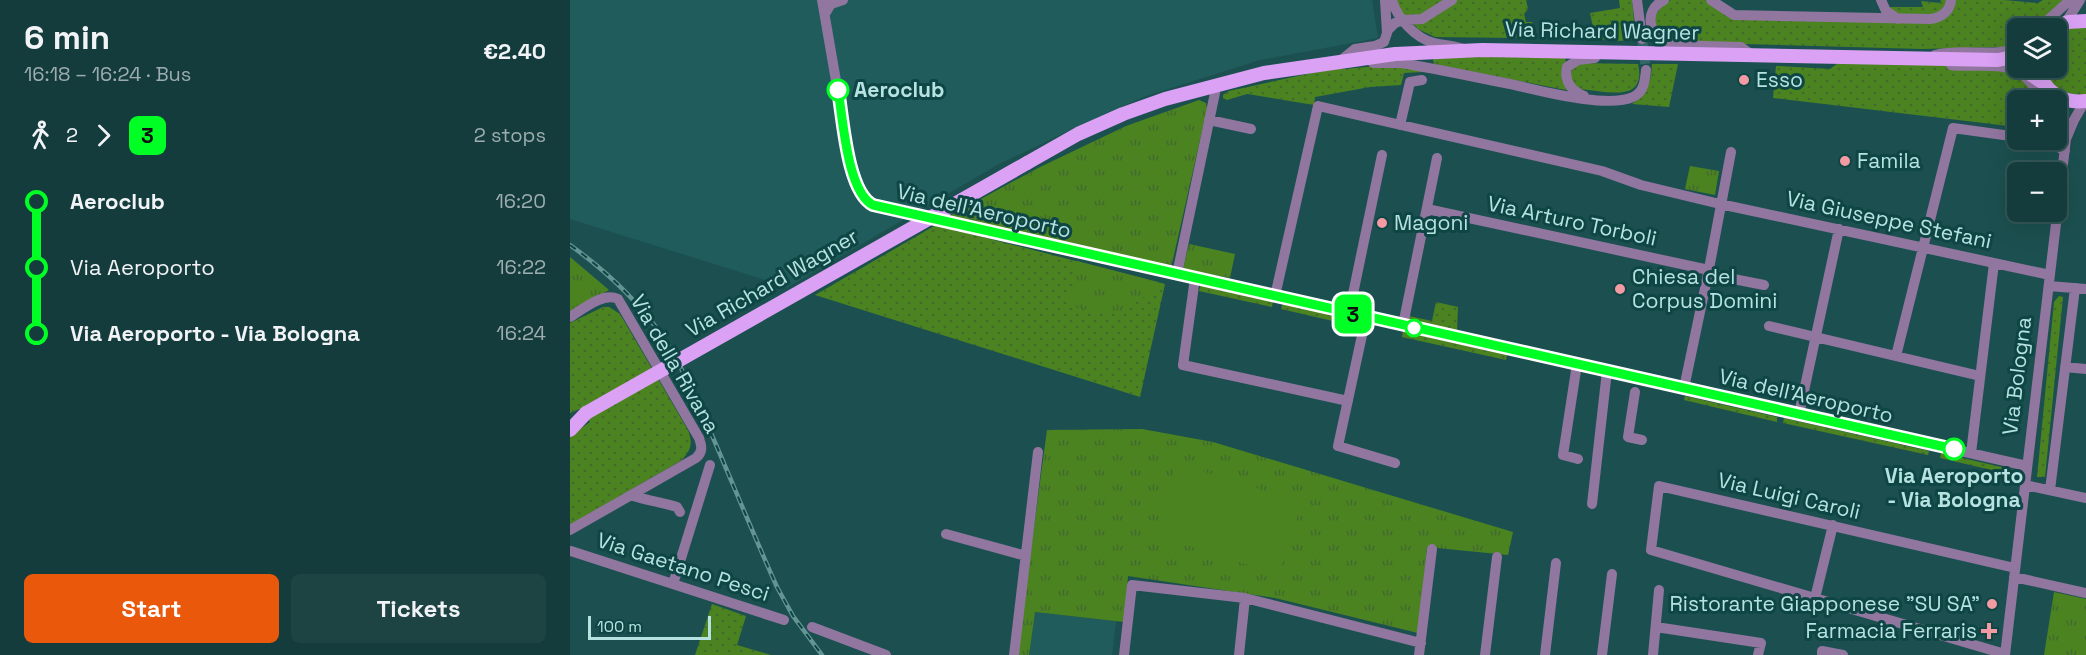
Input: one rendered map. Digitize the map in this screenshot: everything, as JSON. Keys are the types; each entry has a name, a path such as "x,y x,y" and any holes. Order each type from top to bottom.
{"main road":[{"path":"2067,24 2086,21"},
{"name":"Via Richard Wagner","path":"586,413 1078,134 1141,107 1247,77 1395,54 1467,50 1998,60 2007,58"},
{"name":"Via Richard Wagner","path":"1998,60 2007,63"},
{"name":"Via Richard Wagner","path":"1027,163 1143,116 1281,72"},
{"name":"Via Richard Wagner","path":"2031,78 2044,90"},
{"name":"Via Bologna","path":"2067,100 2086,101"},
{"path":"570,421 586,413"},
{"path":"570,430 586,413"}],"street":[{"name":"Via dell'Aeroporto","path":"843,0 828,1 825,14 852,173 858,190 867,202 888,209 2027,466"},
{"path":"1385,0 1387,36"},
{"path":"1392,0 1403,20 1413,31 1433,43 1454,45 1467,50"},
{"path":"1334,63 1355,49 1380,45 1384,42 1391,26 1403,20 1422,19 1452,0"},
{"path":"1637,0 1642,39"},
{"path":"1664,0 1655,6 1651,16 1653,33 1660,40 1676,45 1741,47 1752,55"},
{"path":"1711,0 1734,15 1899,19 1934,19 1948,9 1951,0"},
{"path":"1881,0 1886,11 1899,19"},
{"path":"2050,18 2070,0"},
{"path":"2066,18 2080,0"},
{"path":"1924,58 1949,52 2007,51"},
{"path":"1596,99 1579,94 1571,88 1566,76 1567,67 1583,58 1621,58 1635,53"},
{"name":"Via Richard Wagner","path":"1924,58 1952,66 2001,67 2014,70 2042,90"},
{"path":"1334,63 1352,66 1387,62 1401,63 1575,97 1615,100 1634,96 1643,87 1646,69"},
{"path":"1400,125 1410,82 1422,80"},
{"path":"1177,274 1215,93"},
{"name":"Via Bologna","path":"2067,133 2086,101"},
{"name":"Via Giuseppe Stefani","path":"1275,296 1318,106 1602,171 1641,185 1720,204 2050,274"},
{"path":"1209,120 1251,129"},
{"path":"1896,356 1953,128 2007,135"},
{"name":"Via Bologna","path":"2005,654 2049,286 2062,150"},
{"path":"1684,388 1731,152"},
{"path":"1349,313 1382,155"},
{"path":"1403,325 1437,158"},
{"name":"Via Arturo Torboli","path":"1427,209 1764,285"},
{"path":"1798,414 1839,230"},
{"path":"1971,453 1994,262"},
{"path":"1195,278 1183,365 1348,401"},
{"path":"2049,286 2081,288 2065,367 2050,490"},
{"name":"Via della Rivana","path":"570,317 603,299 610,297 618,299 700,442 701,450 696,458 570,530"},
{"path":"1366,317 1338,446 1395,463"},
{"path":"1769,326 1980,376"},
{"path":"1577,364 1563,455 1578,459"},
{"path":"2065,367 2086,369"},
{"path":"1592,504 1607,371"},
{"path":"1635,392 1628,437 1642,440"},
{"path":"1014,655 1038,452"},
{"name":"Via della Rivana","path":"674,585 710,465"},
{"path":"2025,485 2086,498"},
{"name":"Via Luigi Caroli","path":"1815,598 1651,550 1659,486 1833,525 2015,572 2086,593"},
{"path":"631,495 652,502 655,507 694,517"},
{"path":"1833,525 1815,598 2005,654"},
{"path":"946,534 1026,556"},
{"path":"1419,655 1432,549"},
{"name":"Via Gaetano Pesci","path":"571,551 784,620"},
{"path":"1485,655 1497,557"},
{"path":"1545,655 1556,563"},
{"path":"1602,655 1612,574"},
{"path":"1124,655 1132,585 1245,598 1421,642"},
{"path":"1653,655 1659,590"},
{"path":"1239,655 1245,598"},
{"path":"812,627 886,655"},
{"path":"1656,627 1761,643 1758,655"},
{"path":"1822,653 1843,655"}],"shaded area":[{"path":"570,0 1372,0 1378,38 1260,60 1146,96 999,164 788,287 570,219"},
{"path":"1034,612 1116,621 1112,655 1029,655"}],"green space":[{"path":"1395,0 1447,0 1424,16 1405,17"},
{"path":"1456,0 1526,0 1528,9 1524,14 1526,22 1532,22 1533,31 1526,37 1520,38 1435,37 1418,29 1412,22"},
{"path":"1619,0 1632,0 1636,40 1610,41 1592,35 1588,30 1593,27 1590,13 1620,8"},
{"path":"1705,0 1731,17 1928,23 1955,0 2038,3 2043,0 2063,0 2043,18 2007,18 2007,45 1922,49 1674,42 1660,34 1653,19 1665,2"},
{"path":"1941,0 1947,0 1946,4 1936,15 1903,16 1887,7 1923,7 1921,1 1940,3"},
{"path":"2086,27 2086,95 2061,90 2049,78 2067,78 2067,29"},
{"path":"1436,57 1565,57 1571,91 1434,64 1433,60"},
{"path":"1577,63 1638,64 1639,77 1636,85 1622,92 1580,89 1575,87 1570,78 1573,66"},
{"path":"1838,63 1935,64 1956,68 2002,69 2007,71 2007,78 2022,78 2032,90 2007,90 2007,126 1773,98 1776,66 1830,69"},
{"path":"1398,64 1423,72 1404,73 1401,85 1370,87 1315,97 1314,105 1247,94 1227,100 1223,98 1223,95 1229,91 1335,68"},
{"path":"1652,64 1678,64 1669,107 1632,104 1648,87"},
{"path":"1199,100 1206,103 1207,109 1171,268 946,218 1038,168 1126,126"},
{"path":"1690,166 1719,171 1715,195 1685,189"},
{"path":"936,225 1165,284 1140,397 815,295"},
{"path":"1189,244 1235,254 1230,278 1183,269"},
{"path":"570,257 609,290 570,312"},
{"path":"1077,261 1158,282 1155,294 1134,300 1127,314 1068,307"},
{"path":"1201,284 1273,301 1272,307 1199,291"},
{"path":"2059,296 2063,297 2045,477 2037,477 2054,302"},
{"path":"1436,302 1458,307 1457,331 1408,321 1409,316 1432,321"},
{"path":"1283,303 1361,321 1359,327 1281,309"},
{"path":"603,307 609,307 620,314 688,430 690,446 682,460 570,525 570,436 590,422 582,408 570,413 570,323"},
{"path":"1403,331 1507,355 1506,360 1402,337"},
{"path":"1685,396 1777,417 1777,422 1684,400"},
{"path":"1784,418 1929,451 1928,455 1783,423"},
{"path":"1142,429 1213,442 1513,532 1508,555 1427,547 1418,633 1275,598 1128,576 1124,622 1035,612 1029,655 1017,655 1047,430"},
{"path":"1941,453 2014,470 2013,475 1940,458"},
{"path":"1176,463 1302,502 1279,575 1155,535"},
{"path":"2054,592 2086,599 2086,655 2044,655"},
{"path":"712,604 746,616 737,645 771,655 695,655"}],"tunnel":[{"path":"1642,39 1646,70"}],"railway":[{"path":"570,245 608,275 630,297 669,347 696,399 777,587 793,616 822,655"}],"bus line":[{"name":"3","path":"838,90 854,182 863,198 873,205 1954,449"}],"place":[{"name":"Esso","path":"1744,80"},
{"name":"Aeroclub","path":"838,90"},
{"name":"Famila","path":"1845,161"},
{"name":"Magoni","path":"1382,223"},
{"name":"Chiesa del Corpus Domini","path":"1620,289"},
{"name":"Via Aeroporto - Via Bologna","path":"1954,449"},
{"name":"Ristorante Giapponese \"SU SA\"","path":"1992,604"},
{"name":"Farmacia Ferraris","path":"1989,631"}]}
